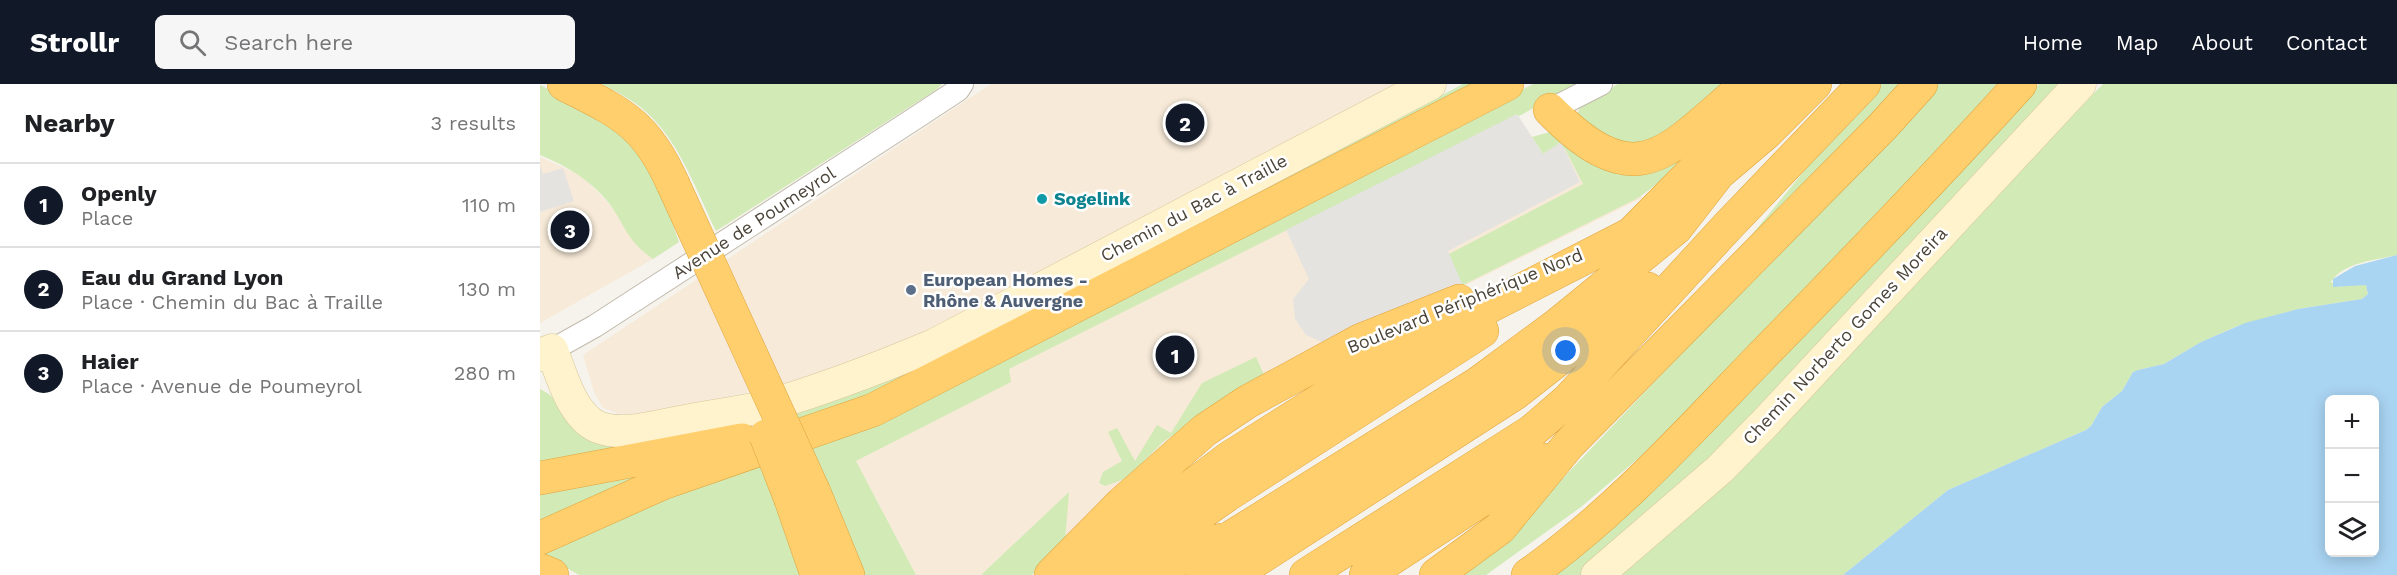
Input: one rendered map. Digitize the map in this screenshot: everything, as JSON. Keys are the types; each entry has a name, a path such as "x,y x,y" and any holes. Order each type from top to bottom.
{"highway":[{"path":"564,84 608,106 645,133 657,150 803,496 817,575"},
{"path":"540,538 663,483 847,421 882,406 1507,84"},
{"path":"1550,110 1577,136 1606,155 1621,159 1645,160 1663,152 1747,84"},
{"path":"1082,575 1156,513 1229,458 1378,363 1631,234 1779,84"},
{"name":"Boulevard Périphérique Nord","path":"1130,575 1233,504 1405,398 1631,234 1718,174 1766,133 1815,84"},
{"path":"1306,575 1532,431 1568,400 1727,227 1864,84"},
{"path":"1366,575 1569,444 1883,126 1921,84"},
{"path":"1528,575 1604,514 1685,436 1941,172 2020,84"},
{"path":"1203,560 1230,538 1477,384 1608,285 1676,228 1718,174"},
{"path":"1436,575 1500,528 1540,481 1727,227"},
{"path":"1152,575 1203,560 1510,381 1727,227"},
{"path":"1233,575 1514,394 1727,227"},
{"path":"1254,575 1517,406 1727,227"},
{"path":"1280,575 1523,418 1727,227"},
{"path":"1339,575 1557,436 1727,227"},
{"name":"Boulevard Périphérique Nord","path":"1051,575 1121,504 1166,464 1205,430 1248,402 1361,340 1631,234"},
{"name":"Boulevard Périphérique Nord","path":"1065,575 1174,476 1228,438 1368,351 1631,234"},
{"name":"Boulevard Périphérique Nord","path":"1096,575 1220,482 1372,383 1631,234"},
{"name":"Boulevard Périphérique Nord","path":"1113,575 1227,495 1631,234"},
{"path":"540,478 679,450 847,421"},
{"path":"1396,575 1540,481"},
{"path":"803,496 830,525 848,575"},
{"path":"540,570 552,575"}],"main road":[{"name":"Chemin du Bac à Traille","path":"546,352 584,417 598,427 619,430 646,428 765,406 866,373 934,345 1431,84"},
{"name":"Chemin Norberto Gomes Moreira","path":"1597,575 1720,469 1743,446 2080,84"}],"street":[{"name":"Avenue de Poumeyrol","path":"546,352 595,326 958,90 962,84"},
{"path":"1550,110 1600,84"}],"shaded area":[{"path":"991,84 1405,84 926,332 860,362 759,390 641,415 619,414 603,408 594,392 583,355"},
{"path":"1517,114 1543,154 1561,142 1633,170 1642,198 1468,284 1366,324 1065,541 1068,493 981,575 916,575 856,461 1010,382 1009,369"},
{"path":"1517,114 1543,154 1561,142 1580,182 1448,251 1463,286 1327,344 1306,335 1295,319 1293,299 1309,279 1286,230"},
{"path":"540,157 583,176 653,259 540,323"},
{"path":"540,165 543,174 563,168 574,201 540,212"}],"green space":[{"path":"602,84 942,84 716,231 686,167 668,137 640,107"},
{"path":"1463,84 1486,84 857,401 793,420 791,416 853,393 1028,314"},
{"path":"1533,84 1577,84 1519,116 1009,369 1011,382 856,461 916,575 856,575 805,446 905,410 1022,352"},
{"path":"1618,84 1734,84 1667,139 1623,152 1577,115 1580,107"},
{"path":"1762,84 1670,174 1638,198 1453,290 1447,255 1583,184 1565,149 1545,157 1532,137 1550,132 1600,166"},
{"path":"1881,84 1907,84 1710,286 1818,154"},
{"path":"1937,84 2004,84 1774,325 1641,456 1581,507 1486,575 1452,575 1511,533"},
{"path":"2039,84 2061,84 1706,470 1581,575 1552,575"},
{"path":"2103,84 2397,84 2397,255 2352,266 2336,275 2331,282 2338,287 2366,285 2368,294 2362,299 2298,309 2235,327 2201,342 2164,364 2133,372 2122,391 2102,407 2091,426 2086,430 1948,490 1843,575 1613,575 1738,464"},
{"path":"540,85 608,118 653,166 679,242 653,259 636,245 608,202 593,186 568,169 540,155"},
{"path":"1256,357 1264,375 1163,442 1127,478 1105,486 1099,483 1103,472 1122,461 1108,432 1117,428 1135,461 1157,425 1171,433 1202,383"},
{"path":"540,389 549,394 599,443 617,448 540,468"},
{"path":"713,450 540,527 540,486"},
{"path":"767,462 808,575 579,575 540,553 631,505"},
{"path":"1069,492 1065,541 1032,575 981,575"}],"water":[{"path":"2397,255 2397,575 1843,575 1948,490 2086,430 2091,426 2102,407 2122,391 2133,372 2164,364 2201,342 2245,323 2298,309 2362,299 2368,294 2366,285 2333,287 2333,279 2355,266"}],"place":[{"name":"Eau du Grand Lyon","path":"1185,123"},
{"name":"Sogelink","path":"1042,199"},
{"name":"Haier","path":"570,230"},
{"name":"European Homes - Rhône & Auvergne","path":"911,290"},
{"name":"Openly","path":"1175,355"}]}
